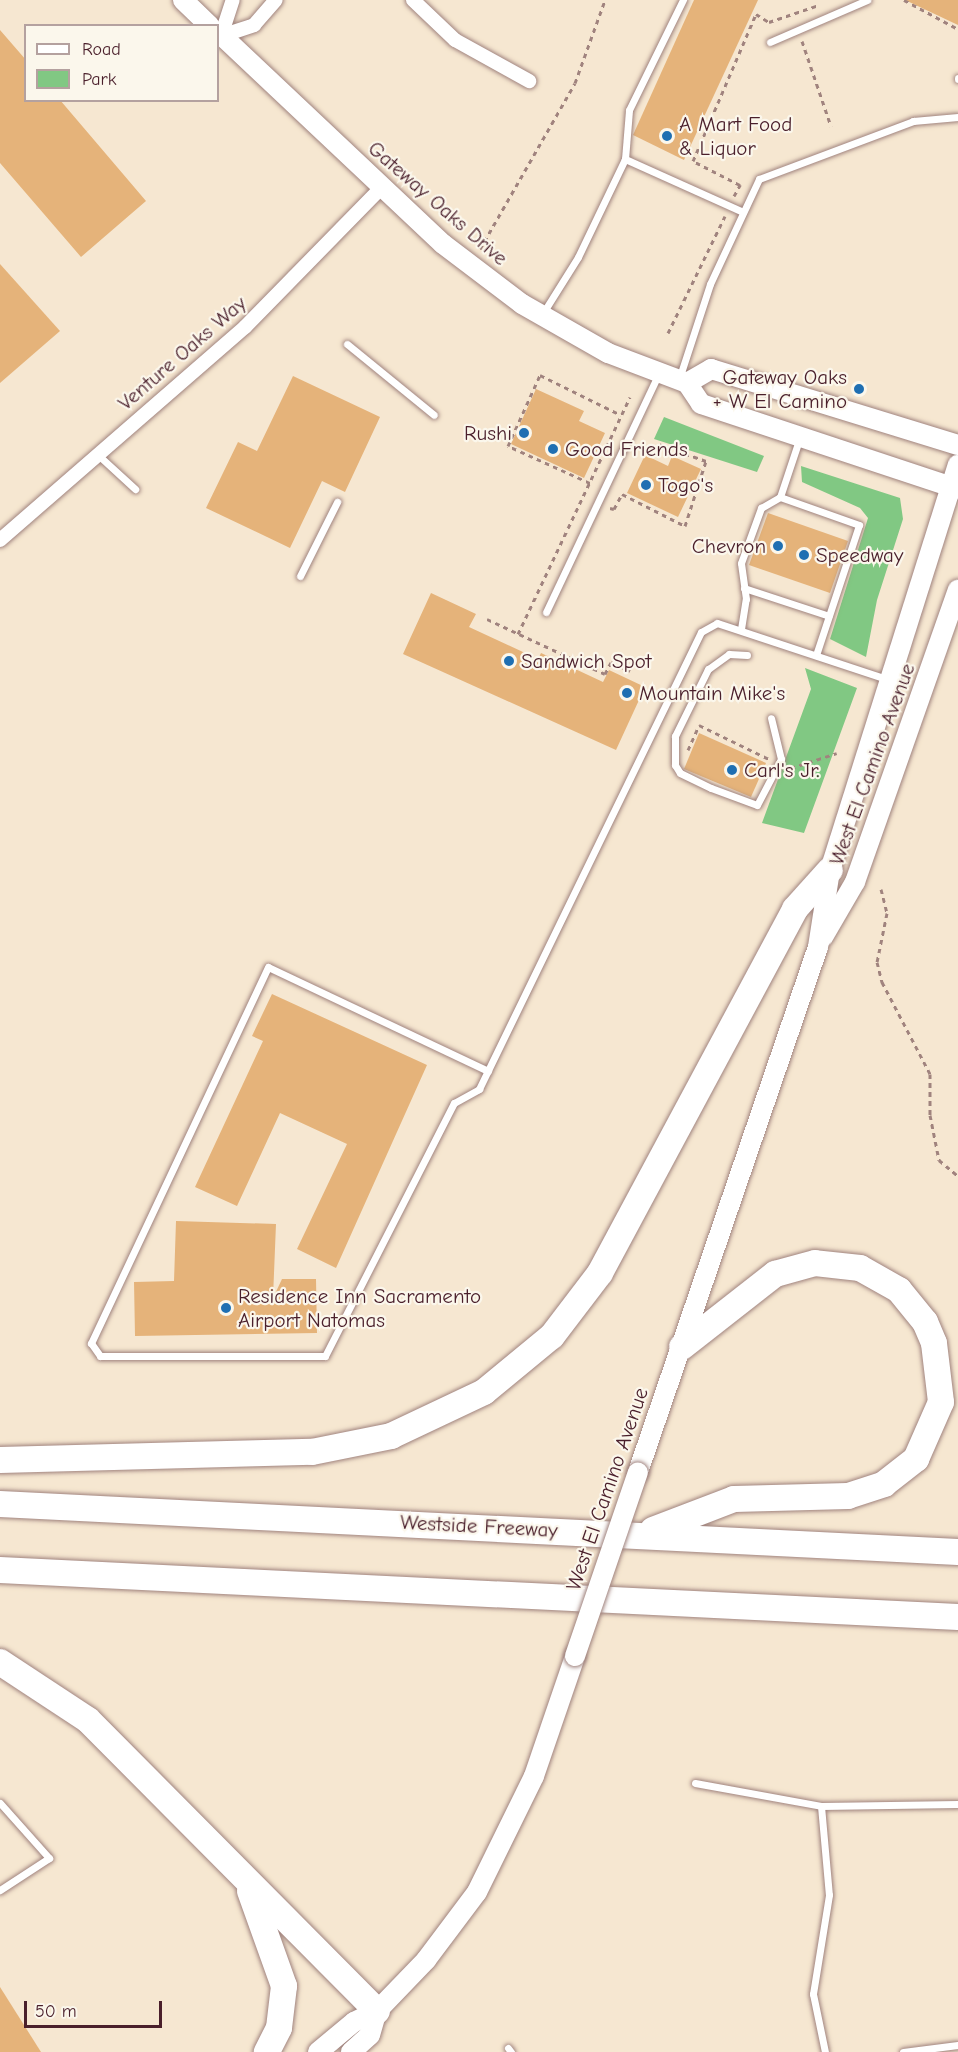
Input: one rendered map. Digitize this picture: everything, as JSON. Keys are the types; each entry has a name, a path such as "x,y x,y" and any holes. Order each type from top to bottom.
{"highway":[{"path":"0,1460 322,1451 401,1433 484,1392 552,1336 600,1273 795,909 830,870"},
{"path":"645,1534 734,1499 848,1496 884,1484 916,1459 940,1402 934,1343 925,1322 899,1290 860,1268 815,1263 775,1274 682,1347"},
{"name":"Westside Freeway","path":"0,1504 645,1534 958,1552"},
{"path":"0,1570 958,1617"},
{"path":"0,1662 88,1720 246,1883 377,2011"},
{"path":"246,1883 284,1986 279,2028 267,2052"}],"main road":[{"name":"Gateway Oaks Drive","path":"183,0 209,24"},
{"name":"Gateway Oaks Drive","path":"219,34 469,266 541,316 658,375 683,382"},
{"path":"955,488 701,404 683,382 711,369 958,445"},
{"name":"West El Camino Avenue","path":"318,2052 354,2022 377,2011 426,1960 477,1892 534,1776 818,947 830,870 889,680 955,488 958,465"},
{"name":"West El Camino Avenue","path":"818,947 855,882 958,590"},
{"name":"West El Camino Avenue","path":"351,2052 370,2035 377,2011"}],"street":[{"path":"219,26 233,0"},
{"path":"219,31 254,25 276,0"},
{"path":"413,0 455,40 530,81"},
{"name":"Venture Oaks Way","path":"0,540 245,327 382,187"}],"lane":[{"path":"541,316 578,257 625,159 629,110 683,0"},
{"path":"770,42 867,0"},
{"path":"683,382 710,284 759,179 913,121 958,117"},
{"path":"625,159 742,212"},
{"path":"347,344 434,416"},
{"path":"546,612 595,504 658,375"},
{"path":"741,629 744,588 741,563 762,508 780,497 800,437"},
{"path":"97,454 135,489"},
{"path":"780,497 859,525 816,655"},
{"path":"300,576 336,502"},
{"path":"744,588 829,616"},
{"path":"488,1071 268,967 91,1343 100,1356 325,1356 454,1103 479,1089 488,1071 701,632 717,623 741,629 889,680"},
{"path":"747,655 729,654 712,664 671,752 680,773 751,805 766,796 779,764 780,741 771,718"},
{"path":"695,1783 821,1806 958,1804"},
{"path":"821,1806 829,1895 813,1994 825,2052"},
{"path":"0,1890 49,1858 2,1807"},
{"path":"903,2052 958,2045"}],"path":[{"path":"469,266 568,97 605,0"},
{"path":"904,0 958,29"},
{"path":"668,333 740,185 693,161 756,14 769,22 824,3"},
{"path":"794,14 831,126"},
{"path":"590,483 508,446 540,375 621,415"},
{"path":"518,634 630,397"},
{"path":"582,500 614,509 622,495 685,526 706,461 656,443"},
{"path":"487,619 605,674 611,662 630,670"},
{"path":"686,753 699,725 790,769 837,753"},
{"path":"881,889 887,913 878,962 882,982 930,1074 930,1115 939,1160 958,1176"}],"green space":[{"path":"664,417 764,456 757,472 654,439"},
{"path":"801,466 900,498 903,519 877,600 866,657 830,639 868,518 860,508 802,482"},
{"path":"805,668 857,688 804,833 762,823 811,689"}],"building":[{"path":"694,0 758,0 684,160 633,135"},
{"path":"905,0 958,0 958,25"},
{"path":"0,30 24,58 24,102 62,102 146,201 81,257 0,163"},
{"path":"0,264 60,331 0,383"},
{"path":"293,376 380,417 345,492 322,481 290,548 206,508 238,442 257,451"},
{"path":"536,389 584,411 579,421 605,433 584,478 511,444"},
{"path":"645,455 668,466 672,456 701,469 678,517 627,493"},
{"path":"768,513 848,541 830,593 749,565"},
{"path":"431,593 476,614 469,627 538,659 541,653 603,682 609,670 645,687 616,750 403,654"},
{"path":"699,733 766,763 751,797 684,769"},
{"path":"272,994 427,1065 336,1268 297,1249 347,1144 280,1113 237,1206 195,1187 263,1041 252,1036"},
{"name":"Residence Inn Sacramento Airport Natomas","path":"176,1221 276,1224 273,1298 282,1279 316,1279 317,1333 135,1336 134,1282 174,1281"},
{"path":"0,1987 41,2052 0,2052"}],"place":[{"name":"A Mart Food & Liquor","path":"667,136"},
{"name":"Gateway Oaks + W El Camino","path":"859,389"},
{"name":"Rushi","path":"524,433"},
{"name":"Good Friends","path":"553,449"},
{"name":"Togo's","path":"646,485"},
{"name":"Chevron","path":"778,546"},
{"name":"Speedway","path":"804,555"},
{"name":"Sandwich Spot","path":"509,661"},
{"name":"Mountain Mike's","path":"627,693"},
{"name":"Carl's Jr.","path":"732,770"},
{"name":"Residence Inn Sacramento Airport Natomas","path":"226,1308"}]}
